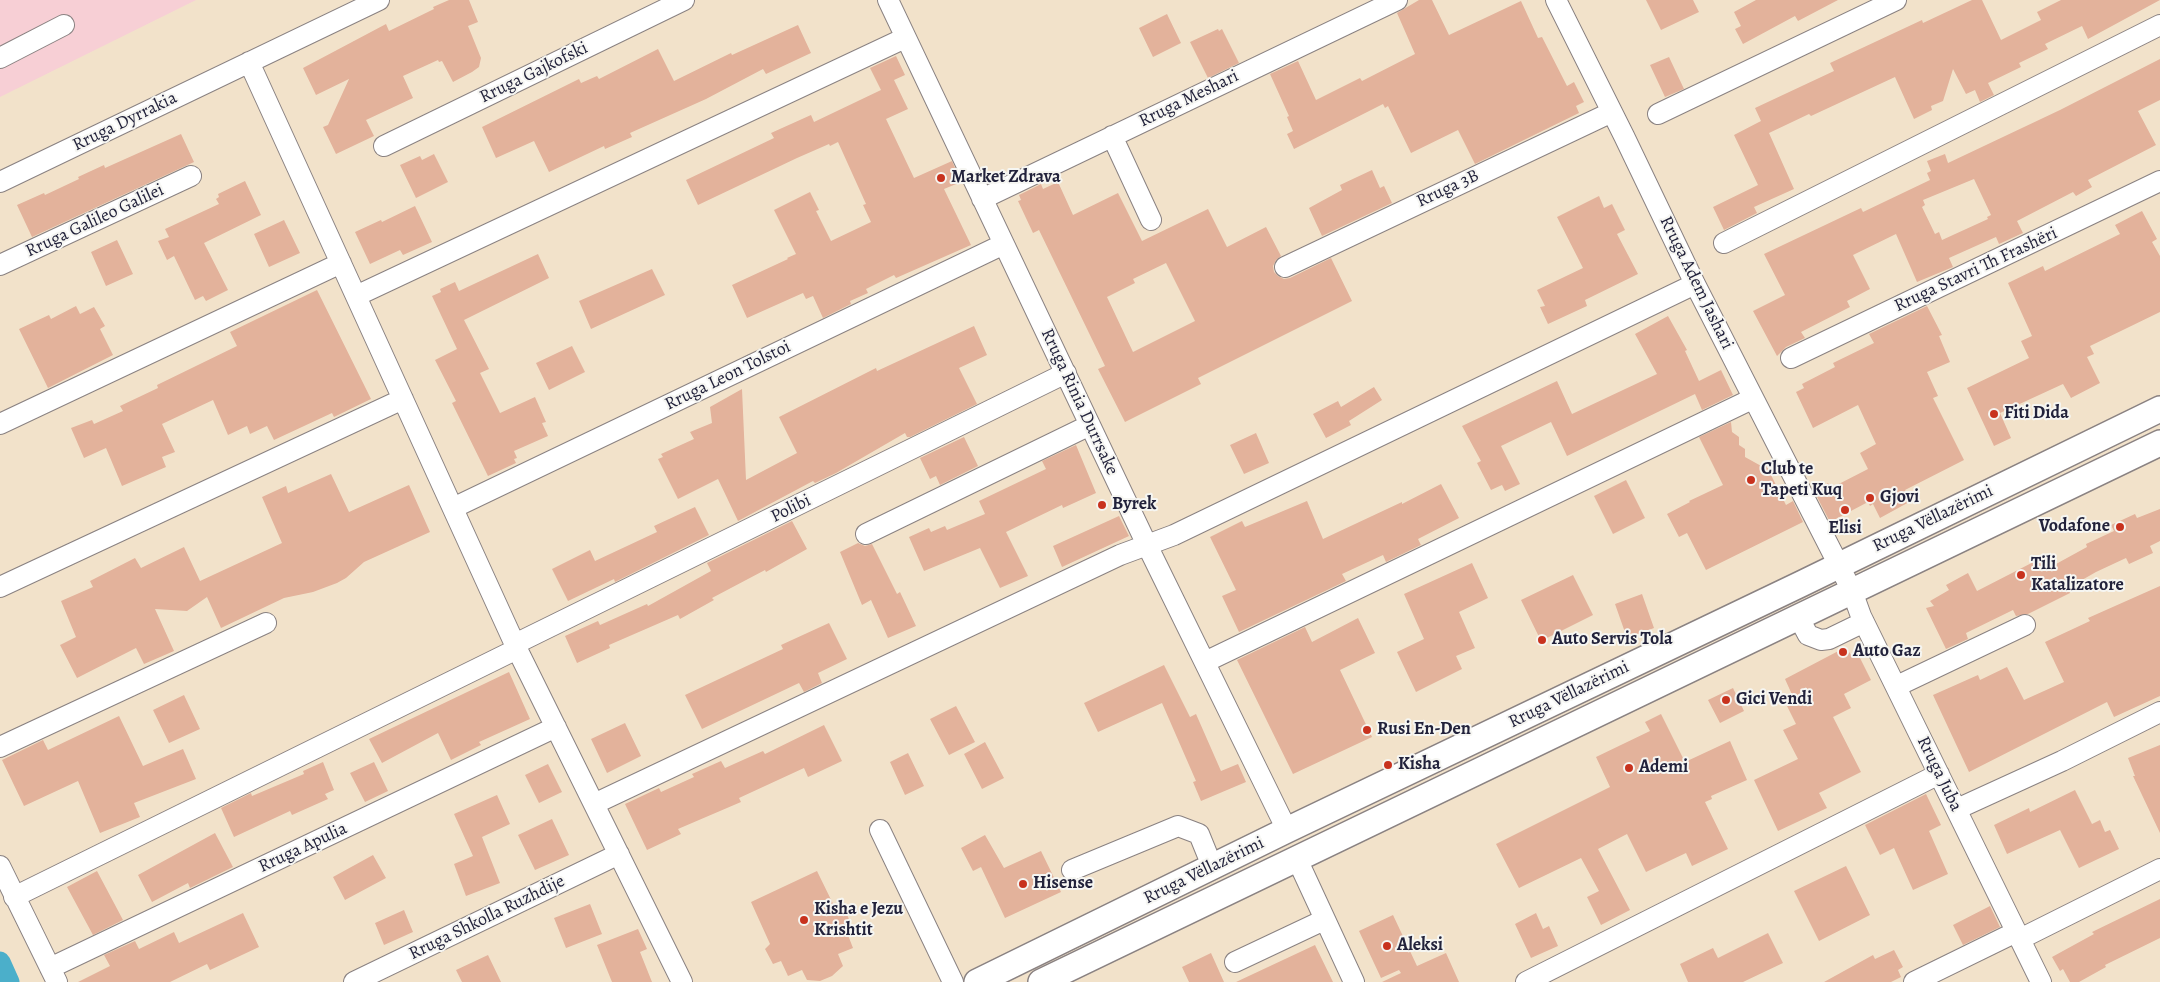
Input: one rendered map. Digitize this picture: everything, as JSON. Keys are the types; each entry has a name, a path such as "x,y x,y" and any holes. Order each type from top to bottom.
{"main road":[{"name":"Rruga Vëllazërimi","path":"978,982 1212,866 2160,409"},
{"name":"Rruga Vëllazërimi","path":"1041,982 2160,443"}],"street":[{"name":"Rruga Dyrrakia","path":"0,182 379,0"},
{"name":"Rruga Gajkofski","path":"384,146 684,0"},
{"name":"Rruga Rinia Durrsake","path":"888,0 1090,425 1287,830"},
{"name":"Rruga Meshari","path":"982,199 1397,0"},
{"name":"Rruga Adem Jashari","path":"1556,0 1752,399 1838,565"},
{"path":"1658,114 1896,0"},
{"path":"0,58 64,25"},
{"path":"1724,243 2160,25"},
{"path":"356,296 905,38"},
{"path":"249,62 516,646 682,982"},
{"name":"Rruga 3B","path":"1285,267 1612,112"},
{"path":"1112,136 1151,220"},
{"name":"Rruga Galileo Galilei","path":"0,265 191,176"},
{"name":"Rruga Stavri Th Frashëri","path":"1791,358 2160,181"},
{"name":"Rruga Leon Tolstoi","path":"453,508 1004,244"},
{"path":"0,424 341,263"},
{"path":"594,804 1120,556 1183,531 1695,284"},
{"name":"Polibi","path":"14,896 1066,373"},
{"path":"0,587 403,399"},
{"path":"1205,662 1752,399"},
{"path":"866,534 1090,425"},
{"name":"Rruga Juba","path":"1838,565 1852,592 1864,622 2041,982"},
{"path":"1799,618 1808,635 1821,640 1829,640 1864,622"},
{"path":"0,747 266,624"},
{"path":"1896,686 2025,625"},
{"path":"1956,809 2062,761 2160,712"},
{"name":"Rruga Apulia","path":"53,975 556,728"},
{"path":"1526,982 1939,774"},
{"path":"1072,870 1178,826 1199,834 1212,866"},
{"path":"880,830 953,982"},
{"name":"Rruga Shkolla Ruzhdije","path":"354,982 619,854"},
{"path":"1297,859 1354,982"},
{"path":"0,866 53,975"},
{"path":"1914,982 2160,869"},
{"path":"1234,962 1324,920"}],"shaded area":[{"path":"0,0 196,0 0,97"}],"building":[{"path":"449,0 469,0 478,22 468,26 481,58 479,67 453,82 442,61 439,62 438,60 403,76 413,98 366,120 374,136 336,154 323,127 328,125 349,79 316,95 303,68 386,24 389,31"},
{"path":"1419,0 1432,0 1449,35 1521,1 1538,38 1542,37 1567,86 1574,82 1584,102 1576,106 1579,113 1475,164 1458,130 1411,153 1388,106 1385,108 1383,104 1294,149 1287,134 1293,131 1287,117 1289,116 1270,74 1298,61 1316,100 1360,78 1362,81 1415,54 1397,13"},
{"path":"1646,0 1693,0 1699,12 1661,30"},
{"path":"1756,0 1838,0 1798,21 1795,16 1743,44 1735,29 1741,26 1734,12"},
{"path":"1972,0 1982,0 2001,40 2041,20 2037,12 2061,0 2160,0 2088,39 2082,26 2045,44 2048,49 2019,63 2021,67 1988,83 1994,95 1980,102 1975,90 1966,94 1953,69 1943,101 1931,106 1932,110 1914,119 1895,77 1811,116 1809,114 1769,133 1794,189 1754,207 1757,213 1724,230 1713,207 1758,185 1734,135 1761,121 1755,108 1834,71 1830,63 1922,20 1923,23"},
{"path":"1167,14 1181,43 1153,57 1139,28"},
{"path":"798,25 811,53 766,74 763,69 706,99 630,133 632,137 605,149 604,146 549,172 534,141 496,158 482,127 579,79 581,83 597,76 599,79 658,49 674,81 731,53 732,55"},
{"path":"1218,29 1219,31 1222,29 1239,63 1208,78 1190,42"},
{"path":"896,56 905,75 894,80 908,109 886,119 914,178 952,161 961,182 944,189 971,245 896,278 894,275 866,289 868,293 850,301 851,304 823,318 813,296 806,299 803,293 747,318 732,285 796,254 774,210 810,192 819,210 816,211 831,241 871,222 863,205 866,204 838,142 797,158 698,205 686,180 774,138 771,133 811,115 814,122 881,90 870,68"},
{"path":"1669,57 1684,89 1665,97 1650,65"},
{"path":"2160,59 2160,100 2138,111 2156,145 2088,180 2092,187 2076,196 2073,192 2017,221 2023,233 1999,244 1996,237 1949,258 1953,267 1917,282 1896,234 1853,255 1870,289 1847,301 1850,307 1801,332 1805,338 1786,347 1777,356 1753,311 1785,295 1764,254 1861,208 1863,212 1930,180 1927,173 1931,171 1927,161 1945,154 1948,163 2060,110","holes":["1974,179 1991,215 1987,217 1988,219 1942,240 1939,232 1935,234 1922,207 1925,205 1923,200"]},
{"path":"181,134 194,162 32,237 17,205 44,193 45,195 104,165 105,168"},
{"path":"434,154 448,182 416,198 400,165 420,156 422,160"},
{"path":"1372,170 1380,188 1384,186 1392,203 1322,236 1309,208 1342,190 1340,185"},
{"path":"245,181 261,215 204,243 228,290 206,301 203,296 195,300 174,256 167,260 158,241 169,237 165,229 219,204 216,199 219,197 218,194"},
{"path":"1058,182 1073,215 1118,193 1142,241 1208,209 1227,247 1266,227 1281,256 1273,266 1274,272 1278,276 1284,279 1290,278 1331,258 1352,301 1198,378 1201,384 1125,422 1098,369 1105,366 1039,230 1033,233 1018,201 1021,200 1019,195 1041,184 1043,189","holes":["1166,263 1195,321 1133,352 1107,297 1135,283 1133,279"]},
{"path":"1599,196 1604,208 1612,204 1625,230 1617,234 1638,274 1585,300 1587,306 1548,324 1540,307 1545,306 1537,290 1583,268 1557,217"},
{"path":"415,206 432,242 403,255 400,250 370,264 355,232 381,220 382,222"},
{"path":"2142,211 2157,239 2152,242 2160,256 2160,312 2090,346 2094,354 2087,357 2100,383 2071,398 2063,384 2000,413 2011,438 1994,446 1967,388 2029,358 2021,341 2032,336 2008,283 2043,266 2045,271 2120,234 2115,225"},
{"path":"284,220 300,253 269,267 254,234"},
{"path":"117,240 133,274 106,286 91,252"},
{"path":"538,254 549,278 464,320 489,369 480,373 500,413 535,397 546,422 542,423 548,436 514,451 517,458 514,459 516,463 488,476 452,403 456,401 435,360 457,349 432,296 441,292 440,289 455,282 459,291"},
{"path":"652,269 665,295 591,329 579,301"},
{"path":"317,290 371,399 334,417 332,413 274,440 267,426 250,434 247,426 228,435 213,400 162,424 175,452 162,457 166,467 122,486 106,448 84,458 71,428 92,420 94,424 123,411 120,406 158,388 157,385 237,346 230,332"},
{"path":"76,306 80,314 94,307 105,326 100,329 113,355 48,388 19,329 49,315 51,319"},
{"path":"1927,306 1942,335 1939,336 1950,362 1927,372 1938,396 1933,398 1964,460 1905,490 1911,501 1880,518 1873,504 1870,506 1868,502 1830,522 1814,491 1828,483 1831,488 1868,469 1860,453 1876,444 1858,405 1813,428 1796,392 1804,388 1802,384 1835,367 1833,363 1874,343 1869,334"},
{"path":"1668,316 1687,350 1685,351 1699,381 1721,370 1733,395 1702,410 1695,394 1567,456 1551,422 1501,446 1520,484 1505,491 1502,485 1491,490 1477,463 1481,461 1462,426 1557,381 1572,414 1657,374 1635,334"},
{"path":"974,326 987,355 959,368 977,404 910,437 907,437 905,433 836,473 815,483 813,481 738,521 718,479 678,499 658,459 663,457 661,454 694,439 690,432 712,423 710,407 742,389 746,480 797,453 779,417 876,368 877,371"},
{"path":"572,346 585,372 549,390 536,363"},
{"path":"1374,387 1382,400 1349,421 1351,425 1326,438 1313,414 1338,401 1341,407"},
{"path":"1731,422 1732,432 1739,437 1739,445 1745,449 1745,457 1763,467 1766,465 1786,505 1793,501 1803,522 1706,570 1687,533 1679,537 1667,514 1723,485 1699,437"},
{"path":"1256,433 1269,463 1244,474 1230,445"},
{"path":"964,437 978,466 940,485 936,476 930,479 920,458"},
{"path":"1076,445 1096,493 1063,508 1062,505 1006,532 1028,576 1000,588 980,548 924,571 909,537 929,528 931,532 945,526 947,530 985,514 979,501 1046,469 1042,461"},
{"path":"331,474 349,512 409,485 430,532 364,562 346,578 337,583 313,592 284,598 221,628 207,597 187,611 155,609 174,651 144,664 136,648 77,678 60,645 76,637 61,601 93,587 90,581 135,558 141,568 184,547 200,581 282,543 262,497 286,486 288,493"},
{"path":"1626,480 1645,518 1613,534 1594,496"},
{"path":"1441,484 1459,518 1418,539 1421,545 1386,562 1383,555 1342,574 1346,581 1239,632 1222,596 1236,590 1210,537 1242,521 1245,527 1307,501 1323,539 1402,502 1402,504"},
{"path":"695,507 709,535 615,582 614,579 568,601 552,569 590,550 595,561 657,532 654,526"},
{"path":"2160,509 2160,541 2150,546 2153,553 2129,564 2126,558 2096,572 2068,588 2070,593 2028,614 2016,616 2013,610 1966,633 1968,639 1946,649 1926,608 1934,606 1930,601 1949,590 1946,585 1968,573 1977,591 2051,553 2056,564 2087,547 2086,544 2114,531 2111,525 2135,514 2137,518"},
{"path":"1119,516 1129,536 1062,567 1053,546"},
{"path":"792,521 807,549 766,572 765,570 712,598 714,600 680,619 678,615 609,645 610,648 577,663 565,636 598,621 600,625 647,604 648,606 711,571 707,563"},
{"path":"858,543 865,546 872,544 897,594 900,592 916,626 888,638 871,600 862,605 840,552"},
{"path":"1472,563 1488,598 1459,612 1475,648 1456,656 1462,669 1416,692 1397,652 1424,639 1404,594"},
{"path":"1573,575 1593,615 1541,641 1521,600"},
{"path":"2160,586 2160,696 2114,717 2107,702 1969,772 1933,695 1978,675 1980,680 2007,667 2024,700 2064,682 2045,642 2090,621 2088,618"},
{"path":"1642,594 1654,628 1627,638 1615,604"},
{"path":"1358,618 1375,653 1340,670 1372,737 1293,774 1237,660 1305,627 1312,642"},
{"path":"829,623 847,659 818,673 822,683 804,692 799,683 702,729 685,695 783,649 781,645"},
{"path":"1846,647 1851,655 1857,652 1871,680 1844,694 1851,708 1833,717 1861,772 1819,793 1827,808 1778,831 1754,780 1798,759 1783,730 1796,724 1785,702 1794,699 1785,679"},
{"path":"1164,665 1190,717 1196,714 1221,771 1238,764 1246,782 1201,801 1193,782 1196,781 1162,703 1098,732 1084,703"},
{"path":"509,672 530,719 479,742 481,745 451,760 438,733 382,763 369,739"},
{"path":"1733,688 1744,711 1720,723 1708,700"},
{"path":"184,695 200,729 169,743 153,710"},
{"path":"956,706 975,742 949,755 930,719"},
{"path":"1661,714 1685,762 1730,741 1747,780 1711,796 1712,799 1705,802 1728,849 1692,866 1686,853 1646,872 1627,834 1598,849 1630,910 1601,925 1587,897 1599,891 1581,858 1519,888 1496,844 1610,787 1596,757 1650,731 1645,722"},
{"path":"119,716 143,766 183,749 196,779 134,803 140,817 100,833 78,781 24,806 2,760 43,740 48,750"},
{"path":"625,723 641,756 607,773 591,739"},
{"path":"824,725 842,761 808,777 804,768 739,798 741,802 678,829 681,834 647,850 625,804 659,788 661,792 694,777 692,774 721,761 725,768 763,751 765,754"},
{"path":"985,742 1004,778 982,789 964,754"},
{"path":"2160,745 2160,833 2133,776 2135,776 2128,758"},
{"path":"908,753 924,786 905,795 890,762"},
{"path":"323,762 334,790 325,794 328,799 292,815 290,811 234,837 221,808 251,793 252,796 304,774 303,771"},
{"path":"374,762 388,791 365,802 350,773"},
{"path":"548,764 562,792 539,803 525,775"},
{"path":"2075,790 2092,824 2100,820 2105,832 2110,830 2119,849 2079,868 2060,830 2007,854 1994,825 2029,808 2030,812"},
{"path":"1926,794 1941,825 1929,831 1948,874 1913,890 1894,848 1880,855 1865,825"},
{"path":"497,795 510,824 482,837 500,883 466,896 454,864 473,856 454,814"},
{"path":"552,819 569,855 535,870 518,835"},
{"path":"215,833 233,867 190,888 188,883 152,902 138,875"},
{"name":"Hisense","path":"985,835 1004,868 1041,851 1061,892 1005,918 981,867 973,871 961,848"},
{"path":"373,855 386,878 345,900 333,877"},
{"path":"1846,866 1870,915 1819,941 1794,891"},
{"path":"97,871 123,920 93,935 67,887"},
{"name":"Kisha e Jezu Krishtit","path":"817,871 838,914 845,910 852,926 846,930 853,948 838,954 843,966 832,976 820,981 807,980 802,970 788,976 781,961 773,964 765,949 770,944 751,902"},
{"path":"2160,899 2160,938 2105,965 2106,967 2079,982 2070,982 2063,969 2060,971 2052,957 2094,934 2092,932"},
{"path":"590,904 602,934 566,948 554,918"},
{"path":"1990,906 2000,927 1963,945 1953,925"},
{"path":"404,910 413,932 384,945 375,923"},
{"path":"243,913 259,947 210,970 207,964 170,982 78,982 110,966 104,955 135,941 139,949 174,932 179,943"},
{"path":"1536,913 1543,929 1549,926 1558,946 1531,958 1515,924"},
{"name":"Aleksi","path":"1393,915 1417,966 1446,953 1459,982 1382,982 1401,973 1399,970 1381,978 1359,931"},
{"path":"638,929 647,949 640,952 652,982 612,982 597,945"},
{"path":"1768,933 1783,963 1743,982 1688,982 1680,964 1713,948 1718,958"},
{"path":"1315,945 1333,982 1236,982"},
{"path":"1894,950 1903,967 1898,970 1901,977 1891,982 1824,982 1873,955 1875,959"},
{"path":"1211,953 1224,982 1189,982 1182,967"},
{"path":"488,955 501,982 462,982 456,970"}],"waterway":[{"path":"0,962 9,982"}],"place":[{"name":"Market Zdrava","path":"941,178"},
{"name":"Fiti Dida","path":"1994,414"},
{"name":"Club te Tapeti Kuq","path":"1751,480"},
{"name":"Gjovi","path":"1870,498"},
{"name":"Byrek","path":"1102,505"},
{"name":"Elisi","path":"1845,510"},
{"name":"Vodafone","path":"2120,527"},
{"name":"Tili Katalizatore","path":"2021,575"},
{"name":"Auto Servis Tola","path":"1542,640"},
{"name":"Auto Gaz","path":"1843,652"},
{"name":"Gici Vendi","path":"1726,700"},
{"name":"Rusi En-Den","path":"1367,730"},
{"name":"Kisha","path":"1388,765"},
{"name":"Ademi","path":"1629,768"},
{"name":"Hisense","path":"1023,884"},
{"name":"Kisha e Jezu Krishtit","path":"804,920"},
{"name":"Aleksi","path":"1387,946"}]}
